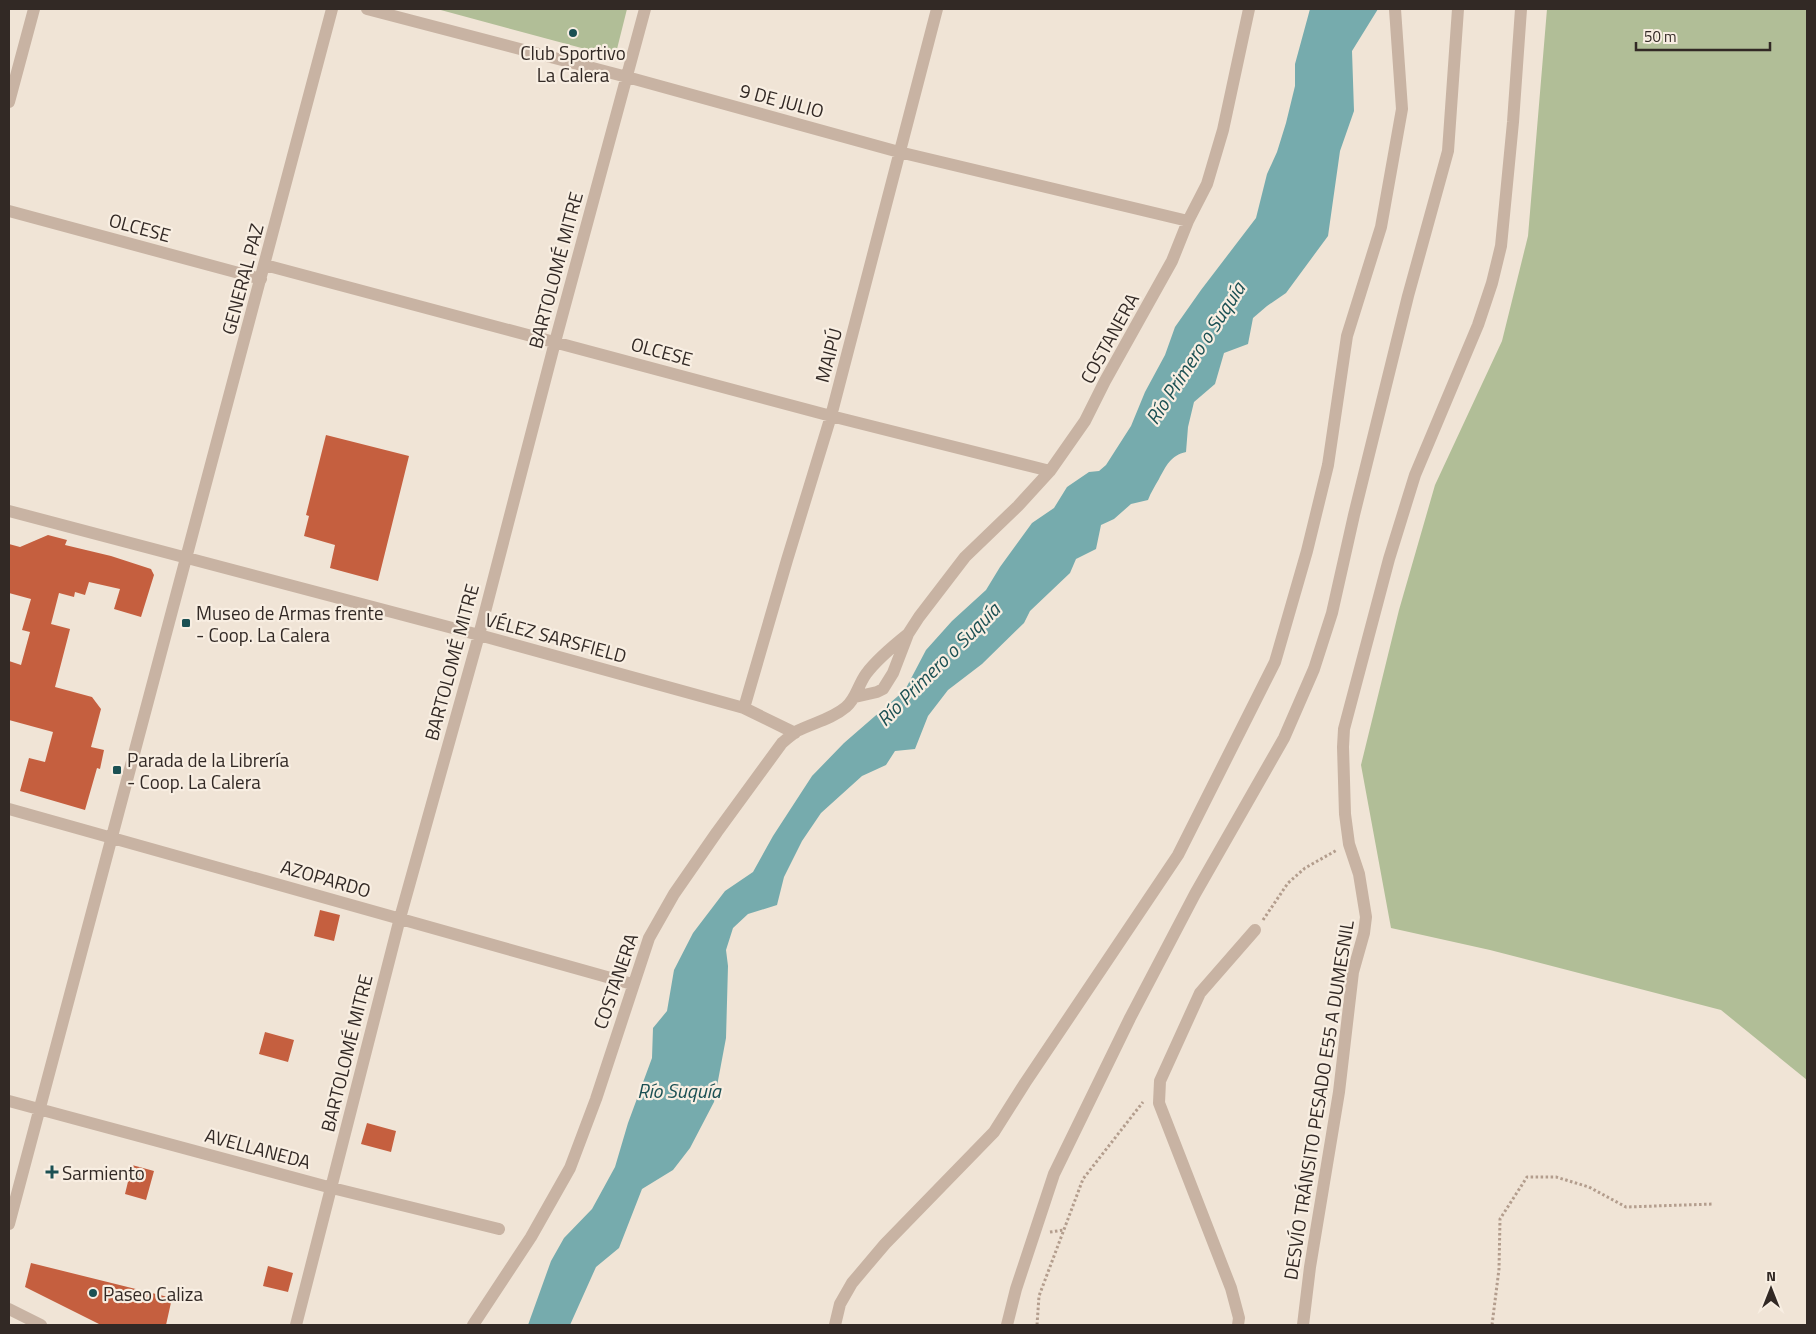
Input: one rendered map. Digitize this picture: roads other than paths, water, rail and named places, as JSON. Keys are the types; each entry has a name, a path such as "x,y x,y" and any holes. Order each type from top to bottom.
{"street":[{"path":"9,102 34,9"},
{"name":"GENERAL PAZ","path":"9,1224 332,9"},
{"name":"9 DE JULIO","path":"367,9 627,77 900,152 1188,221"},
{"name":"BARTOLOMÉ MITRE","path":"296,1325 400,918 479,635 555,342 645,9"},
{"name":"MAIPÚ","path":"744,708 831,416 937,9"},
{"name":"COSTANERA","path":"473,1325 531,1237 570,1168 596,1099 632,984 649,938 674,894 782,743 795,733 847,707 855,697 860,682 866,673 908,634 965,557 1018,506 1050,471 1085,421 1104,381 1172,261 1188,221 1207,184 1223,130 1249,9"},
{"path":"835,1325 840,1304 852,1283 885,1244 994,1132 1173,863 1275,662 1307,552 1328,466 1347,336 1381,227 1402,109 1395,9"},
{"path":"1007,1325 1016,1289 1054,1174 1130,1018 1195,894 1284,738 1314,669 1332,613 1408,296 1448,151 1458,9"},
{"name":"DESVÍO TRÁNSITO PESADO E55 A DUMESNIL","path":"1303,1325 1310,1267 1339,1092 1353,972 1364,933 1366,917 1359,874 1349,844 1345,814 1344,729 1415,475 1478,325 1492,283 1501,246 1513,122 1521,9"},
{"name":"OLCESE","path":"9,211 261,279"},
{"name":"OLCESE","path":"265,265 831,416 1050,471"},
{"name":"VÉLEZ SARSFIELD","path":"9,511 479,635 744,708 795,733"},
{"name":"COSTANERA","path":"855,697 883,689 893,673 908,634"},
{"name":"AZOPARDO","path":"9,809 632,984"},
{"path":"1238,1325 1239,1318 1231,1288 1159,1103 1160,1081 1200,993 1255,930"},
{"name":"AVELLANEDA","path":"9,1101 332,1188 499,1229"},
{"path":"9,1301 37,1323"},
{"path":"9,1309 37,1323"}],"water":[{"name":"Río Suquía","path":"1310,9 1378,9 1352,51 1354,111 1340,151 1328,236 1286,293 1253,318 1248,344 1224,353 1215,384 1194,402 1188,427 1186,452 1176,456 1170,462 1148,500 1131,504 1114,519 1101,525 1096,549 1076,559 1070,573 1030,611 1024,623 982,664 948,690 928,716 915,749 895,751 886,765 862,776 821,813 802,841 784,877 777,905 748,914 733,928 726,950 728,966 726,1038 714,1102 690,1148 673,1170 642,1189 619,1248 596,1267 570,1325 528,1325 551,1261 564,1238 592,1209 615,1167 628,1123 652,1058 653,1028 667,1011 674,970 693,933 725,891 753,872 773,836 812,776 844,743 905,690 926,650 952,621 986,590 1032,523 1054,508 1067,487 1089,472 1099,471 1106,465 1131,426 1145,392 1165,355 1175,327 1256,218 1267,174 1277,152 1286,123 1295,86 1295,64"}],"place":[{"name":"Club Sportivo La Calera","path":"573,33"},
{"name":"Museo de Armas frente - Coop. La Calera","path":"186,623"},
{"name":"Parada de la Librería - Coop. La Calera","path":"117,770"},
{"name":"Sarmiento","path":"52,1172"},
{"name":"Paseo Caliza","path":"93,1293"}],"water label":[{"name":"Río Primero o Suquía","path":"1195,353"},
{"name":"Río Primero o Suquía","path":"938,664"}]}
